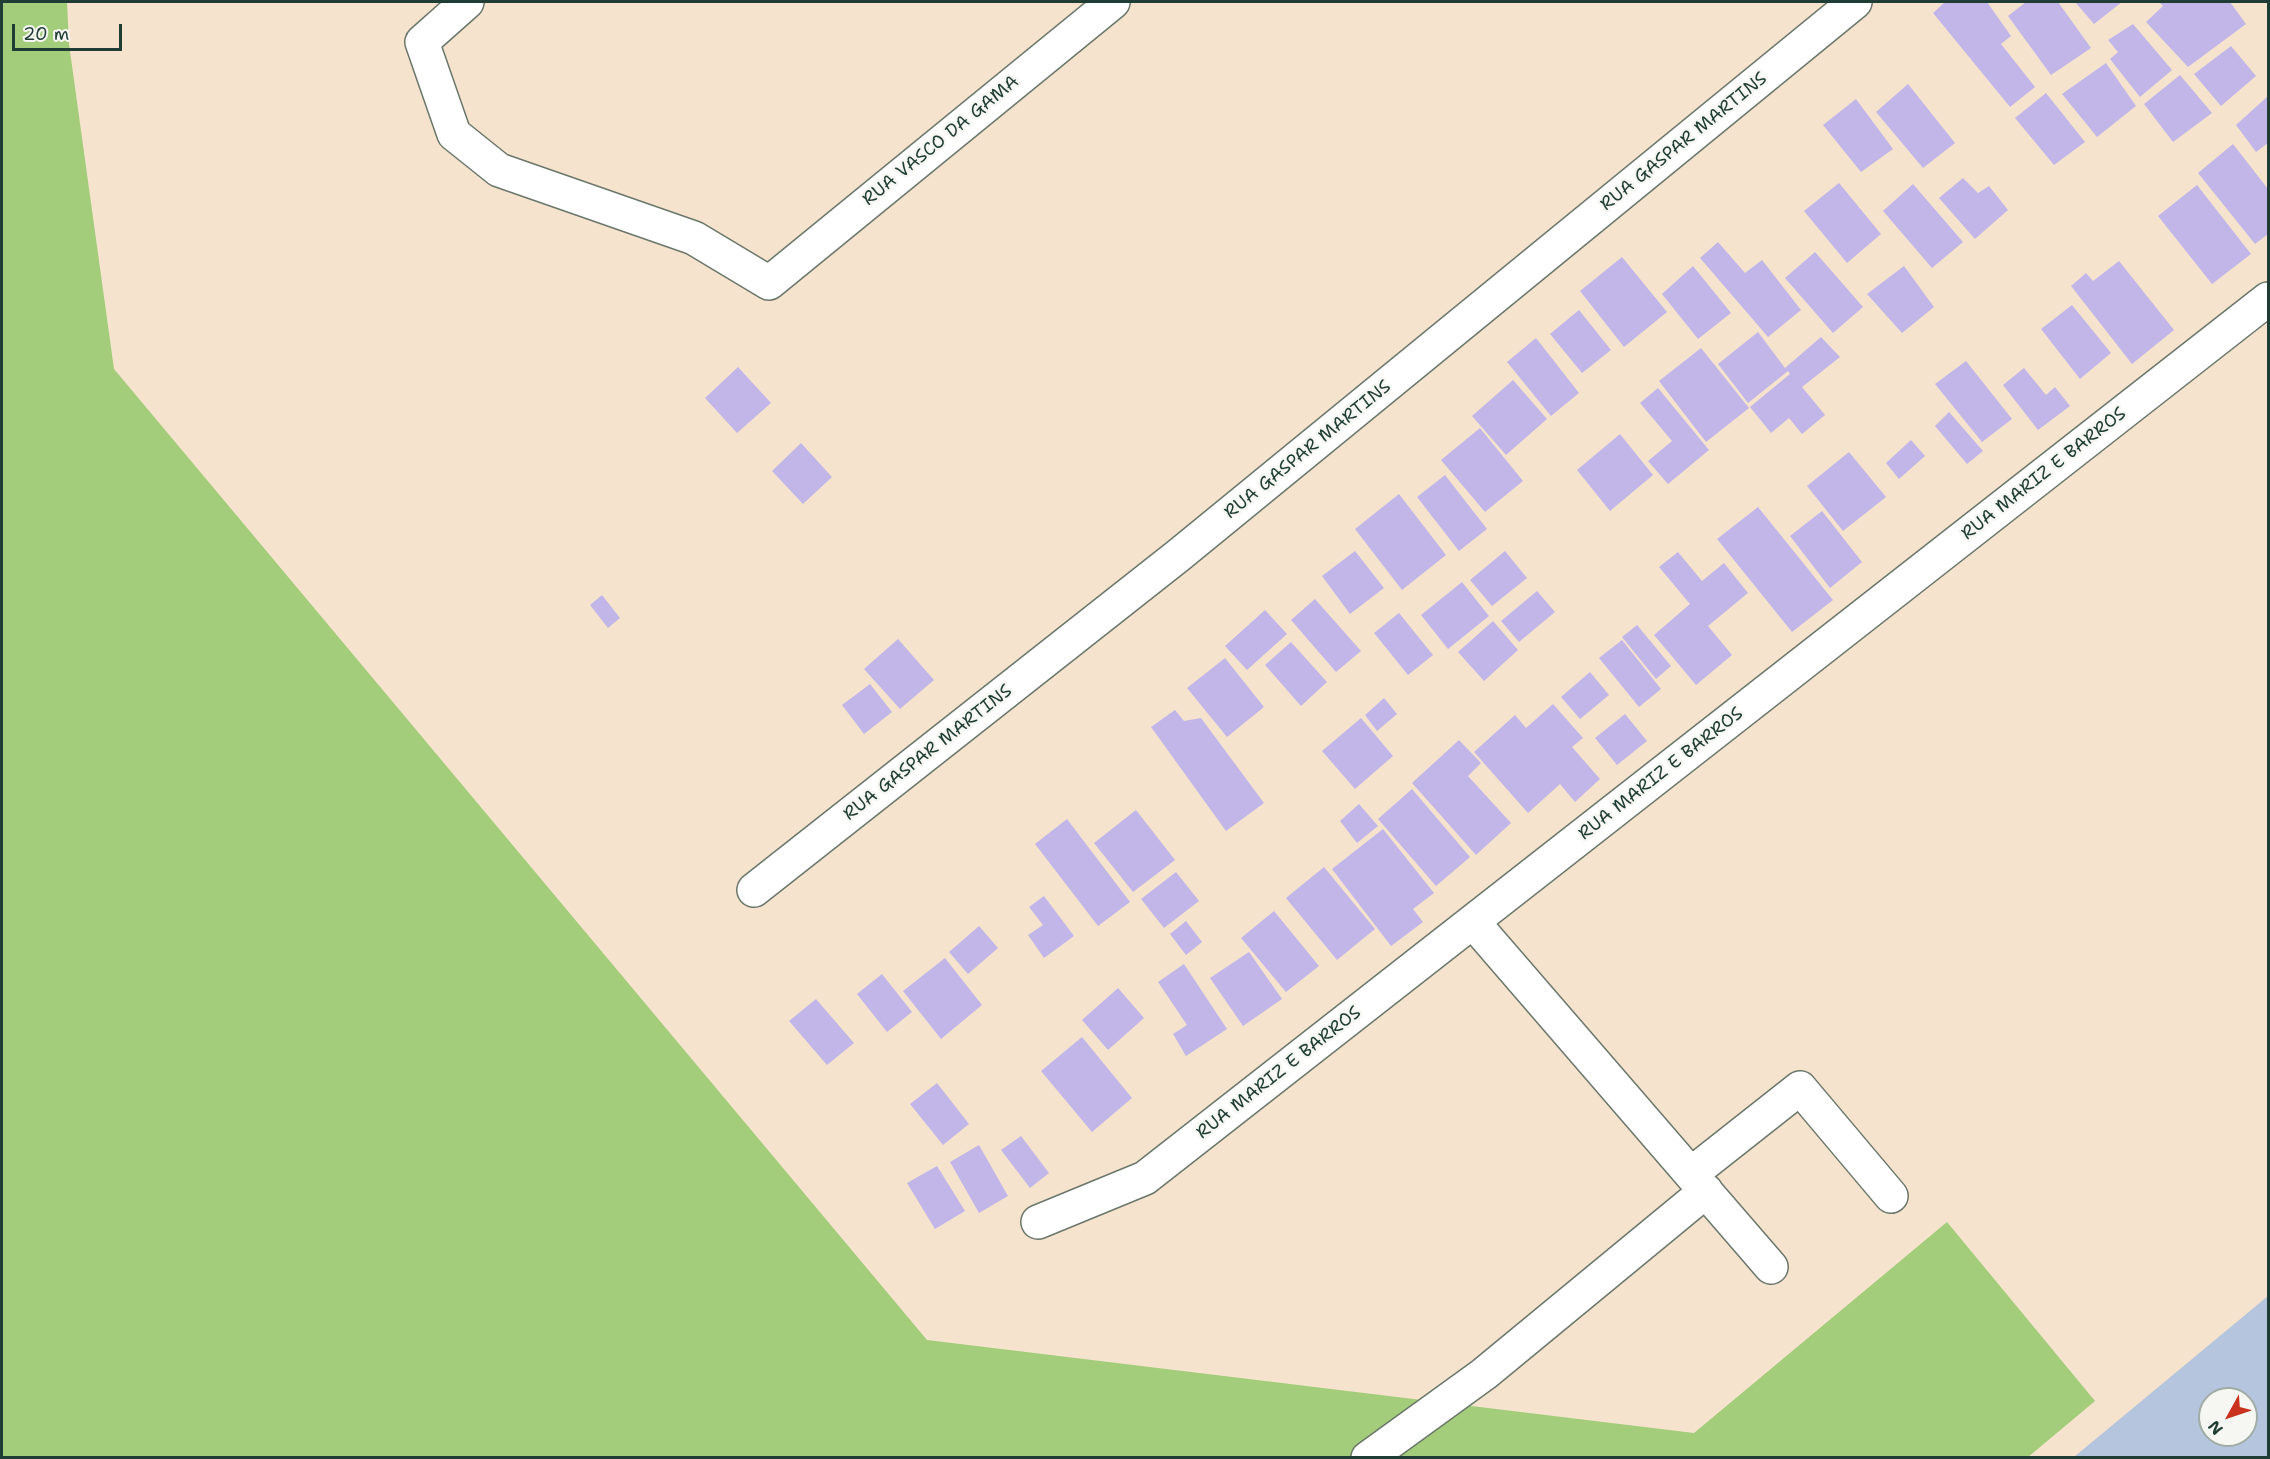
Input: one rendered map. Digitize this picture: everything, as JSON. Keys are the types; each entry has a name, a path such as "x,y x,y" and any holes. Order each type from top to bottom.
{"street":[{"name":"RUA VASCO DA GAMA","path":"467,2 422,42 454,134 499,170 694,238 769,283 1113,2"},
{"name":"RUA GASPAR MARTINS","path":"754,890 1189,547 1855,2"},
{"name":"RUA MARIZ E BARROS","path":"1038,1222 1145,1178 2268,299"},
{"path":"1473,921 1771,1266"},
{"path":"1368,1458 1484,1374 1800,1088 1891,1196"}],"shaded area":[{"path":"2268,1296 2268,1457 2074,1457"}],"green space":[{"path":"2,2 67,2 69,44 114,369 927,1340 1694,1433 1947,1222 2095,1401 2027,1458 2,1458"}],"building":[{"path":"1945,2 1987,2 2011,36 2001,44 2035,87 2010,107 1933,13"},
{"path":"2026,2 2058,2 2091,48 2051,75 2008,16"},
{"path":"2075,2 2122,2 2094,24"},
{"path":"2159,2 2230,2 2246,24 2188,67 2146,22 2163,6"},
{"path":"2133,24 2172,70 2140,97 2110,59 2118,52 2108,40"},
{"path":"2231,46 2256,76 2221,106 2194,74"},
{"path":"2106,63 2136,106 2097,137 2062,94"},
{"path":"2180,75 2212,113 2173,142 2144,104"},
{"path":"1908,84 1955,143 1923,168 1876,112"},
{"path":"2046,93 2085,142 2054,165 2015,118"},
{"path":"2268,96 2268,143 2256,152 2236,125"},
{"path":"1856,99 1893,149 1861,172 1823,125"},
{"path":"2233,144 2268,189 2268,234 2255,244 2198,173"},
{"path":"1963,178 1978,193 1989,186 2008,210 1975,239 1939,198"},
{"path":"1839,183 1881,234 1847,263 1804,211"},
{"path":"1913,184 1963,242 1932,268 1883,211"},
{"path":"2197,185 2251,254 2212,284 2158,216"},
{"path":"1718,242 1745,273 1762,260 1801,310 1768,337 1700,258"},
{"path":"1815,252 1863,307 1833,333 1785,278"},
{"path":"1622,257 1667,312 1624,347 1580,291"},
{"path":"2119,261 2174,330 2132,364 2071,286 2086,273 2093,281"},
{"path":"1693,266 1731,313 1698,339 1662,294"},
{"path":"1904,266 1934,307 1902,333 1867,294"},
{"path":"2072,305 2111,353 2080,379 2041,329"},
{"path":"1579,310 1611,350 1582,373 1550,334"},
{"path":"1758,332 1785,368 1821,337 1840,357 1802,387 1825,415 1802,434 1789,418 1771,433 1750,407 1790,374 1788,371 1748,403 1718,364"},
{"path":"1536,338 1579,393 1551,416 1507,362"},
{"path":"1701,348 1749,408 1706,442 1659,381"},
{"path":"1966,361 2012,419 1982,442 1935,384"},
{"path":"738,367 771,403 737,433 705,398"},
{"path":"2024,368 2046,395 2055,387 2070,406 2038,430 2003,385"},
{"path":"1513,380 1547,419 1506,455 1472,416"},
{"path":"1658,388 1709,450 1668,484 1648,461 1672,441 1640,403"},
{"path":"1949,412 1983,451 1967,464 1935,426"},
{"path":"1480,428 1523,481 1485,512 1441,460"},
{"path":"1620,434 1653,475 1610,511 1577,470"},
{"path":"1911,440 1925,456 1899,479 1886,463"},
{"path":"801,443 832,477 803,504 772,471"},
{"path":"1849,452 1886,497 1843,531 1807,486"},
{"path":"1445,475 1487,529 1459,551 1417,497"},
{"path":"1399,494 1446,555 1402,590 1355,529"},
{"path":"1758,507 1833,600 1792,632 1717,539"},
{"path":"1822,511 1862,562 1830,588 1790,536"},
{"path":"1355,551 1384,588 1350,614 1322,576"},
{"path":"1505,551 1527,578 1492,606 1470,580"},
{"path":"1678,552 1702,581 1724,563 1748,593 1708,626 1732,655 1696,685 1654,635 1690,604 1659,567"},
{"path":"1462,582 1489,616 1448,649 1421,615"},
{"path":"1537,591 1555,612 1519,642 1501,621"},
{"path":"602,595 620,618 608,628 590,605"},
{"path":"1315,599 1361,651 1336,672 1291,620"},
{"path":"1265,610 1287,634 1247,670 1225,646"},
{"path":"1399,613 1433,655 1408,675 1374,633"},
{"path":"1493,621 1518,650 1484,681 1458,652"},
{"path":"1637,625 1671,666 1656,679 1622,637"},
{"path":"898,639 934,680 900,709 864,669"},
{"path":"1622,640 1661,689 1639,707 1599,658"},
{"path":"1291,642 1327,682 1301,706 1265,665"},
{"path":"1225,658 1264,707 1227,737 1187,688"},
{"path":"1590,672 1609,695 1580,719 1561,697"},
{"path":"870,684 892,712 864,734 842,705"},
{"path":"1384,698 1397,714 1377,731 1365,715"},
{"path":"1553,704 1583,738 1572,747 1600,779 1575,802 1560,784 1528,813 1474,752 1515,715 1526,728"},
{"path":"1175,710 1184,721 1201,718 1264,803 1226,831 1151,727"},
{"path":"1625,714 1647,741 1617,765 1595,738"},
{"path":"1361,718 1393,756 1355,789 1322,751"},
{"path":"1459,740 1481,763 1468,776 1511,823 1476,855 1412,783"},
{"path":"1412,789 1470,857 1436,886 1378,819"},
{"path":"1359,804 1378,826 1357,843 1340,821"},
{"path":"1136,810 1175,860 1133,892 1094,843"},
{"path":"1067,819 1130,902 1098,926 1035,844"},
{"path":"1383,829 1434,893 1413,909 1423,922 1391,946 1332,869"},
{"path":"1324,867 1375,929 1337,960 1286,898"},
{"path":"1176,872 1199,901 1164,928 1141,899"},
{"path":"1044,896 1074,936 1044,958 1028,935 1043,925 1029,907"},
{"path":"1274,911 1319,966 1286,992 1241,938"},
{"path":"1186,921 1202,942 1186,955 1170,934"},
{"path":"979,926 998,948 968,974 949,952"},
{"path":"1249,952 1282,999 1243,1026 1210,978"},
{"path":"945,958 982,1005 941,1039 903,991"},
{"path":"1184,964 1227,1029 1186,1056 1173,1034 1187,1025 1158,982"},
{"path":"882,974 912,1012 887,1032 857,994"},
{"path":"1118,988 1144,1018 1108,1050 1082,1020"},
{"path":"816,999 854,1043 827,1065 789,1021"},
{"path":"1082,1037 1132,1098 1092,1132 1041,1071"},
{"path":"937,1083 969,1124 943,1145 910,1104"},
{"path":"1021,1136 1049,1173 1030,1188 1001,1150"},
{"path":"979,1145 1008,1196 979,1213 950,1162"},
{"path":"937,1166 965,1211 935,1229 907,1183"}]}
